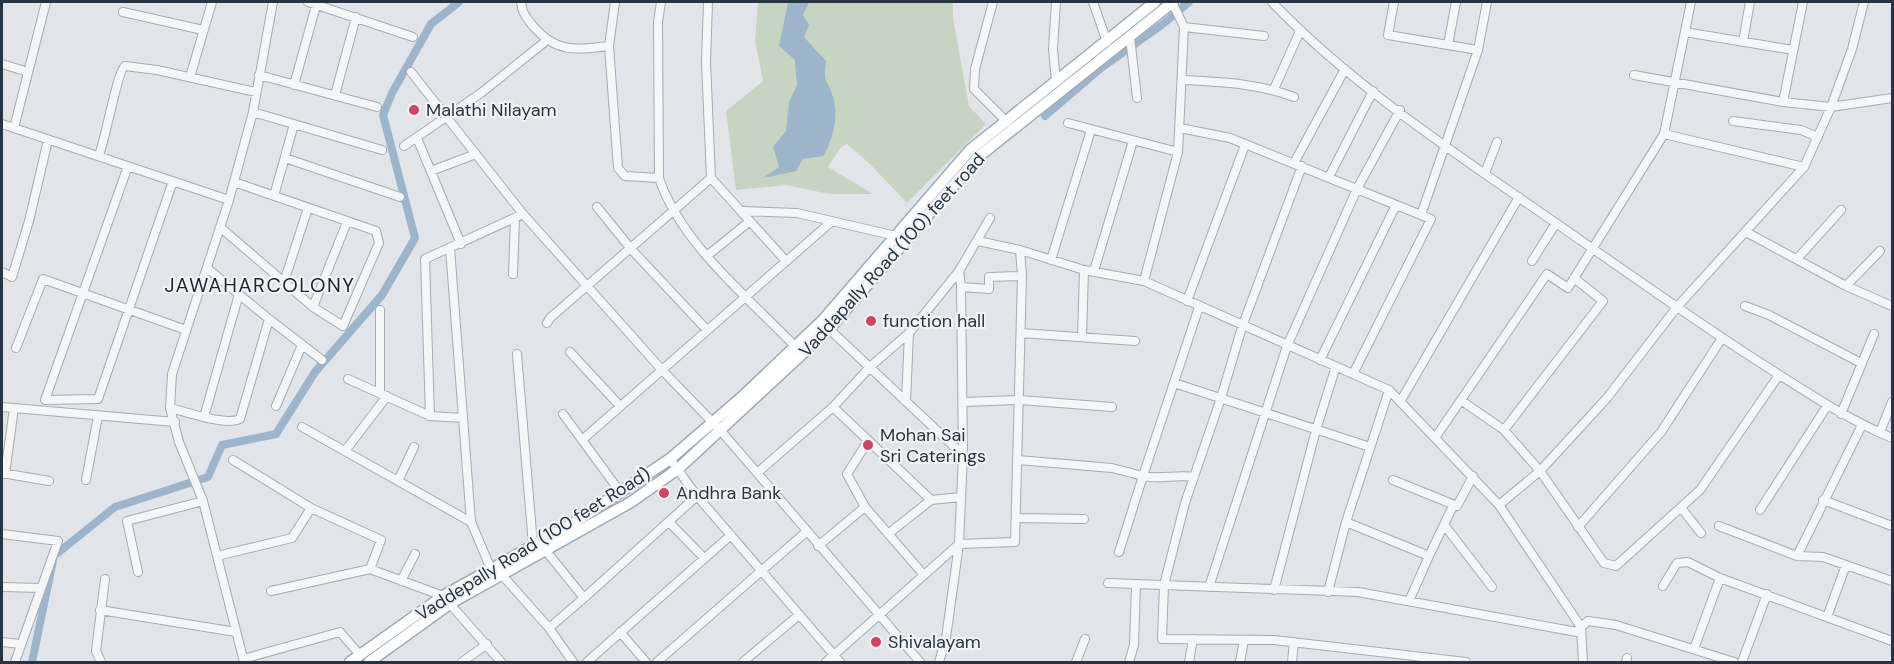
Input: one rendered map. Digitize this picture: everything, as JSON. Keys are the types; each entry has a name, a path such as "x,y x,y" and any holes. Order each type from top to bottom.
{"main road":[{"name":"Vaddepally Road (100 feet Road)","path":"350,663 491,569 621,493 717,427 846,295 964,155 1155,2"},
{"name":"Vaddapally Road (100) feet road","path":"369,663 447,600 502,575 546,551 631,502 678,469 717,427 829,329 978,157 1131,44 1175,8"}],"street":[{"path":"14,128 46,2"},
{"path":"190,77 212,2"},
{"path":"273,2 252,112 229,200 172,374 170,408 179,442 203,501 243,661 340,632 360,655"},
{"path":"294,85 314,2 413,37"},
{"path":"521,2 522,12 546,41 556,46 583,49 609,46"},
{"path":"615,2 609,46 618,168 625,176 659,178"},
{"path":"662,2 658,22 659,178 673,212 708,255 795,346"},
{"path":"708,2 706,62 711,178 743,210 750,222 785,260"},
{"path":"993,2 975,69 974,89 1007,122"},
{"path":"1056,2 1053,49 1056,82"},
{"path":"1093,2 1107,42"},
{"path":"1272,2 1300,31 1345,69 1445,145 1593,249 1722,338 1827,406 1862,425 1893,438"},
{"path":"1394,2 1388,35 1478,50"},
{"path":"1448,45 1456,2"},
{"path":"1421,215 1478,50 1487,2"},
{"path":"1435,438 1546,274 1568,288 1664,134 1691,2"},
{"path":"1743,42 1750,2"},
{"path":"1783,102 1803,2"},
{"path":"1499,505 1540,471 1607,398 1677,307 1804,167 1831,107 1852,49 1864,2"},
{"path":"1144,281 1178,152 1184,27 1175,8"},
{"path":"123,12 203,30"},
{"path":"335,96 356,17"},
{"path":"1184,27 1264,36"},
{"path":"1274,89 1300,31"},
{"path":"1685,32 1793,50"},
{"path":"404,146 448,117 546,41"},
{"path":"1131,44 1137,98"},
{"path":"2,64 28,72"},
{"path":"99,155 111,117 121,68 125,66 157,70 256,93"},
{"path":"1345,69 1298,165 1242,327 1194,477 1164,585 1162,639 1294,642 1433,661 1466,663"},
{"path":"411,72 476,154 519,217 717,427 920,663"},
{"path":"259,75 377,107"},
{"path":"1634,75 1783,102 1831,107 1893,98"},
{"path":"1182,81 1237,82 1274,89 1294,97"},
{"path":"1329,177 1374,91"},
{"path":"1209,587 1287,345 1357,189 1400,110"},
{"path":"252,112 382,150"},
{"path":"1733,121 1801,130 1818,137"},
{"path":"1068,123 1178,152"},
{"path":"274,196 294,124"},
{"path":"2,126 99,155 229,200"},
{"path":"1180,128 1230,138 1431,219 1353,374"},
{"path":"1051,260 1091,130"},
{"path":"1664,134 1804,167"},
{"path":"417,138 461,244"},
{"path":"2,272 12,277 29,220 48,140"},
{"path":"1094,272 1133,141"},
{"path":"1485,173 1497,142"},
{"path":"1187,301 1245,145"},
{"path":"431,171 476,154"},
{"path":"285,158 400,197"},
{"path":"128,166 45,400 98,399 173,181"},
{"path":"548,323 550,318 711,178"},
{"path":"220,227 314,307 343,326 379,243 376,231 234,182"},
{"path":"1400,402 1519,197"},
{"path":"1320,360 1396,205"},
{"path":"597,207 632,249 707,330"},
{"path":"284,282 308,208"},
{"path":"743,210 797,213 896,236"},
{"path":"1797,259 1841,210"},
{"path":"430,416 425,259 519,217"},
{"path":"513,274 519,217"},
{"path":"757,473 834,407 871,366 909,333 958,271 990,218"},
{"path":"314,307 347,222"},
{"path":"708,255 750,222"},
{"path":"582,440 831,222"},
{"path":"1532,261 1557,223"},
{"path":"1746,232 1846,286 1893,306"},
{"path":"978,241 1020,250 1084,270 1144,281 1242,327 1389,390 1499,505 1581,627 1582,663"},
{"path":"450,248 471,522 491,569"},
{"path":"826,663 837,659 923,574 959,544 1015,542 1020,400 1022,276 1020,250"},
{"path":"1846,286 1880,251"},
{"path":"207,268 322,360"},
{"path":"1082,337 1084,270"},
{"path":"939,663 946,638 959,544 963,402 961,287 958,271"},
{"path":"961,287 989,289 988,277 1022,276"},
{"path":"1504,430 1603,301 1574,278"},
{"path":"16,348 43,279 186,330"},
{"path":"204,417 239,294"},
{"path":"1745,306 1769,315 1861,363"},
{"path":"1119,552 1199,307"},
{"path":"345,451 383,395 380,310"},
{"path":"170,408 204,417 237,421 242,416 269,319"},
{"path":"829,329 871,366 963,455"},
{"path":"906,401 909,333"},
{"path":"1021,333 1135,341"},
{"path":"1840,414 1874,334"},
{"path":"1578,527 1661,432 1722,338"},
{"path":"276,406 302,345"},
{"path":"570,352 620,406"},
{"path":"517,354 533,545"},
{"path":"1274,590 1316,430 1336,366"},
{"path":"1462,401 1504,430 1540,471 1604,563 1616,566 1682,509 1700,490 1779,375"},
{"path":"348,379 430,416 463,418"},
{"path":"1173,383 1370,447"},
{"path":"1328,592 1346,522 1389,390"},
{"path":"963,402 1020,400 1112,407"},
{"path":"1880,432 1893,402"},
{"path":"1761,510 1827,406"},
{"path":"2,407 175,422"},
{"path":"834,407 931,500"},
{"path":"14,408 3,474 49,480"},
{"path":"563,414 621,493"},
{"path":"86,480 99,416"},
{"path":"1797,556 1862,425"},
{"path":"302,427 471,522"},
{"path":"868,441 848,474 865,507 923,574"},
{"path":"398,481 414,447"},
{"path":"670,459 698,496 837,659"},
{"path":"233,460 311,508 381,540 370,569"},
{"path":"1018,460 1112,468 1155,479 1173,475 1194,477"},
{"path":"1393,480 1457,506 1473,476"},
{"path":"549,628 698,496"},
{"path":"888,534 931,500 961,497"},
{"path":"1823,500 1893,526"},
{"path":"138,572 127,521 203,501"},
{"path":"1409,601 1453,506"},
{"path":"818,546 865,507"},
{"path":"217,556 292,538 311,508"},
{"path":"1682,509 1701,533"},
{"path":"1016,518 1084,519"},
{"path":"669,522 704,558"},
{"path":"1346,522 1429,556"},
{"path":"1445,526 1492,587"},
{"path":"1719,526 1797,556 1822,557 1893,581"},
{"path":"657,663 806,532"},
{"path":"2,534 58,541 15,663"},
{"path":"587,663 731,535"},
{"path":"546,551 584,598"},
{"path":"401,581 414,554"},
{"path":"1663,586 1673,567 1682,561 1720,578 1893,641"},
{"path":"1827,616 1846,565"},
{"path":"271,591 370,569 447,600 501,663"},
{"path":"502,575 549,628 573,663"},
{"path":"1694,650 1720,578"},
{"path":"101,663 96,651 105,579"},
{"path":"1108,583 1358,592 1577,632 1588,621 1616,624 1734,663"},
{"path":"1129,663 1134,645 1136,584"},
{"path":"2,587 40,588"},
{"path":"1742,663 1767,594"},
{"path":"100,610 236,632"},
{"path":"743,663 799,615"},
{"path":"620,632 646,663"},
{"path":"1076,663 1085,639"},
{"path":"1189,663 1193,639"},
{"path":"1240,663 1244,640"},
{"path":"2,642 20,644"},
{"path":"1292,663 1294,642"},
{"path":"462,663 487,645"}],"green space":[{"path":"758,2 953,2 953,18 969,106 986,124 907,203 870,164 847,144 841,147 828,167 873,194 829,194 787,185 736,190 726,111 763,81 755,41"}],"water":[{"path":"788,2 809,2 803,15 809,25 804,37 826,61 825,78 835,105 835,120 824,156 803,159 796,171 763,178 779,167 773,147 786,131 789,102 797,85 795,60 779,46"}],"waterway":[{"path":"32,662 54,556 115,507 208,477 222,445 276,434 315,372 382,295 415,238 383,115 392,93 431,24 459,2"},
{"path":"1045,116 1101,68 1163,24 1189,2"}],"place":[{"name":"Malathi Nilayam","path":"414,110"},
{"name":"function hall","path":"871,321"},
{"name":"Mohan Sai Sri Caterings","path":"868,445"},
{"name":"Andhra Bank","path":"664,493"},
{"name":"Shivalayam","path":"876,642"}],"district":[{"name":"JAWAHARCOLONY","path":"260,285"}]}
